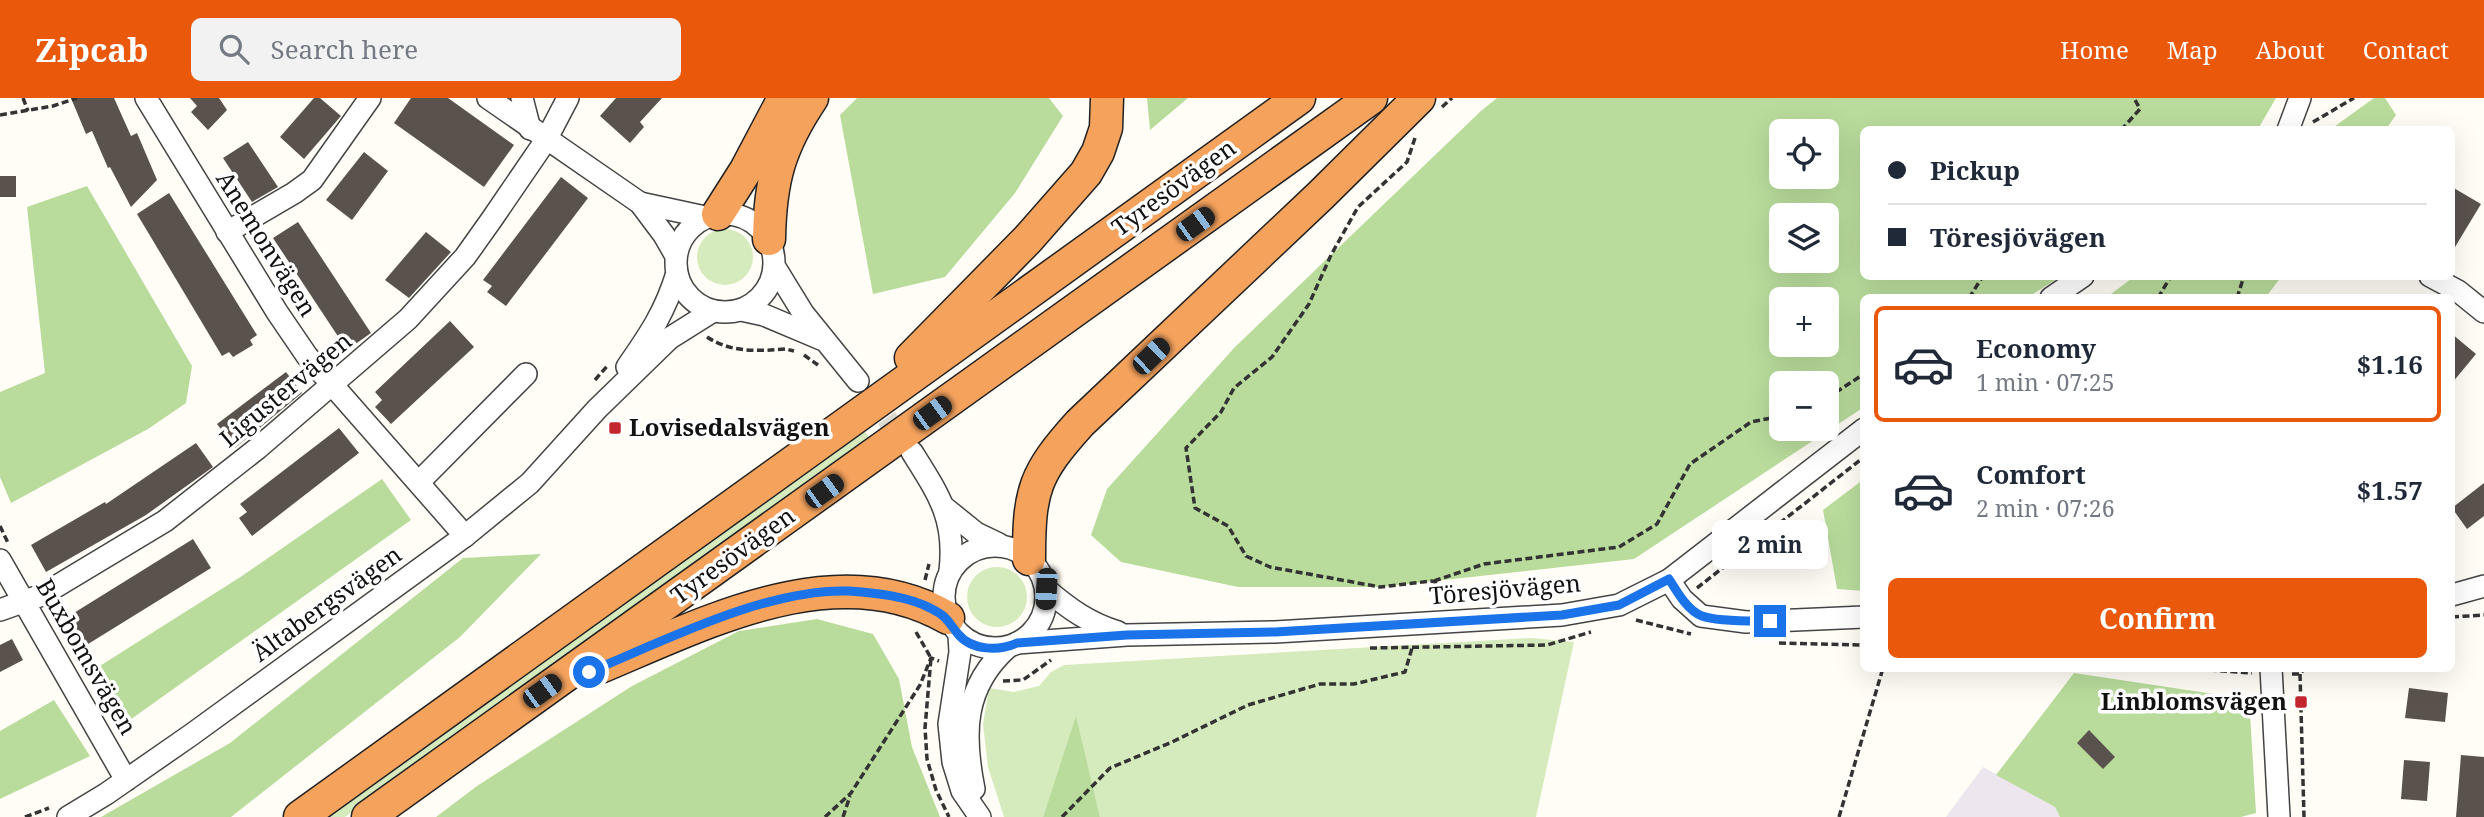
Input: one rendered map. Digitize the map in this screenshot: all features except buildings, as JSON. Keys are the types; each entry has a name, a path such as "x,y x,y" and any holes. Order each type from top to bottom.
{"highway":[{"path":"712,216 746,170 784,98"},
{"path":"772,254 770,201 776,169 800,116 812,98"},
{"path":"840,428 966,304 1086,173 1107,128 1107,98"},
{"name":"Tyresövägen","path":"300,817 1299,98"},
{"name":"Tyresövägen","path":"368,817 1371,98"},
{"path":"1029,559 1031,499 1053,453 1080,423 1321,195 1424,112"},
{"path":"542,691 728,616 809,593 847,591 884,595 919,603 953,626"}],"street":[{"name":"Anemonvägen","path":"146,98 277,312 307,356 465,536"},
{"path":"228,232 312,180 370,98"},
{"path":"488,98 640,203 664,235 684,289 696,303 713,311 741,310 788,324 823,340"},
{"path":"522,98 538,135"},
{"path":"538,135 568,98"},
{"path":"2295,126 2300,98"},
{"name":"Ligustervägen","path":"0,610 42,595 165,521 201,495 408,319 465,257 538,135"},
{"path":"640,203 712,216"},
{"path":"676,265 682,237 692,223 712,216 736,214 752,220 823,340 858,381"},
{"path":"741,310 765,293 772,283 772,254"},
{"name":"Ältabergsvägen","path":"597,409 656,326 668,303 676,265"},
{"path":"2057,294 2077,280"},
{"path":"2437,280 2458,291 2484,312"},
{"name":"Ältabergsvägen","path":"60,812 126,780 465,536 530,483 597,409 670,338 713,311"},
{"path":"419,482 526,374"},
{"name":"Töresjövägen","path":"1013,645 1127,635 1275,632 1562,615 1619,605 1669,579 1860,432"},
{"path":"912,452 945,508 953,550 944,604 953,626 958,668 949,724 953,761 962,791 979,816"},
{"path":"945,508 976,533 999,544 1016,548 1040,572 1046,589 1045,610 1035,629 993,660 977,688 967,724 968,761 979,816"},
{"path":"950,571 963,555 999,544"},
{"name":"Buxbomsvägen","path":"0,560 126,780"},
{"path":"1669,579 1682,599 1701,616 1746,621 1860,617"},
{"path":"2455,594 2484,586"},
{"name":"Töresjövägen","path":"1046,589 1089,621 1127,635"},
{"path":"953,626 973,645 988,649 1013,645"},
{"path":"2271,672 2279,817"}],"path":[{"path":"23,98 28,111"},
{"path":"0,114 53,106 77,98"},
{"path":"1452,98 1424,112 1406,162 1358,207 1331,255 1309,304 1272,357 1234,388 1221,412 1186,448 1195,508 1228,526 1246,556 1270,567 1380,587 1432,582 1484,564 1619,547 1657,524 1690,464 1751,422 1769,419"},
{"path":"2125,126 2140,109 2134,98"},
{"path":"2301,126 2354,98"},
{"path":"690,323 716,344 734,349 786,349 803,354 827,374"},
{"path":"588,390 612,359"},
{"path":"1839,390 1860,377"},
{"path":"919,603 930,560"},
{"path":"1432,582 1451,590 1452,621"},
{"path":"2455,617 2484,615"},
{"path":"1062,817 1110,768 1248,705 1321,684 1354,684 1405,672 1412,648"},
{"path":"843,817 851,793 920,685 931,658"},
{"path":"1839,817 1881,672"},
{"path":"2300,674 2304,817"},
{"path":"825,817 851,793"},
{"path":"25,817 60,812"}],"shaded area":[{"path":"1983,767 2055,807 2060,817 1946,817"}],"green space":[{"path":"857,98 1049,98 1063,116 1015,193 945,277 873,294 840,115"},
{"path":"1147,98 1188,98 1150,130"},
{"path":"1497,98 2276,98 2260,126 1860,126 1860,280 2055,280 2033,294 1860,294 1860,410 1839,424 1839,371 1769,371 1769,441 1813,441 1634,559 1380,587 1238,587 1121,562 1091,535 1107,489 1235,347"},
{"path":"2374,98 2385,98 2396,115 2388,126 2335,126"},
{"path":"87,186 192,366 186,403 148,429 11,503 0,477 0,392 45,373 27,207"},
{"path":"719,229 731,229 741,233 749,241 753,257 749,273 741,281 731,285 719,285 709,281 701,273 697,263 697,251 701,241 709,233"},
{"path":"2130,280 2279,280 2268,294 2111,294"},
{"path":"863,429 871,440 345,817 318,817"},
{"path":"382,479 411,520 127,722 95,669 242,576"},
{"path":"1860,482 1860,591 1837,589 1823,510"},
{"path":"541,554 460,637 231,817 101,817 230,743 463,558"},
{"path":"997,567 1014,572 1022,580 1027,597 1022,614 1014,622 997,627 980,622 972,614 967,597 972,580 980,572"},
{"path":"817,619 873,634 899,679 912,747 940,817 436,817 477,786 632,686 739,631"},
{"path":"1531,638 1574,642 1536,817 1100,817 1076,718 1043,817 1004,817 988,767 983,724 989,688 1014,692 1039,686 1051,672 1064,665"},
{"path":"2074,673 2234,697 2250,713 2256,813 2241,817 2060,817 2055,807 1996,775"},
{"path":"54,700 90,756 0,799 0,731"},
{"path":"1076,716 1100,817 1043,817"}],"tunnel":[{"path":"868,393 907,446"}],"place":[{"name":"Lovisedalsvägen","path":"615,428"},
{"name":"Linblomsvägen","path":"2301,702"}],"route":[{"path":"589,672 728,616 769,603 809,593 847,591 884,595 919,603 948,618 959,635 973,645 988,649 1017,643 1127,635 1275,632 1562,615 1619,605 1669,579 1682,599 1701,616 1770,621"}]}
